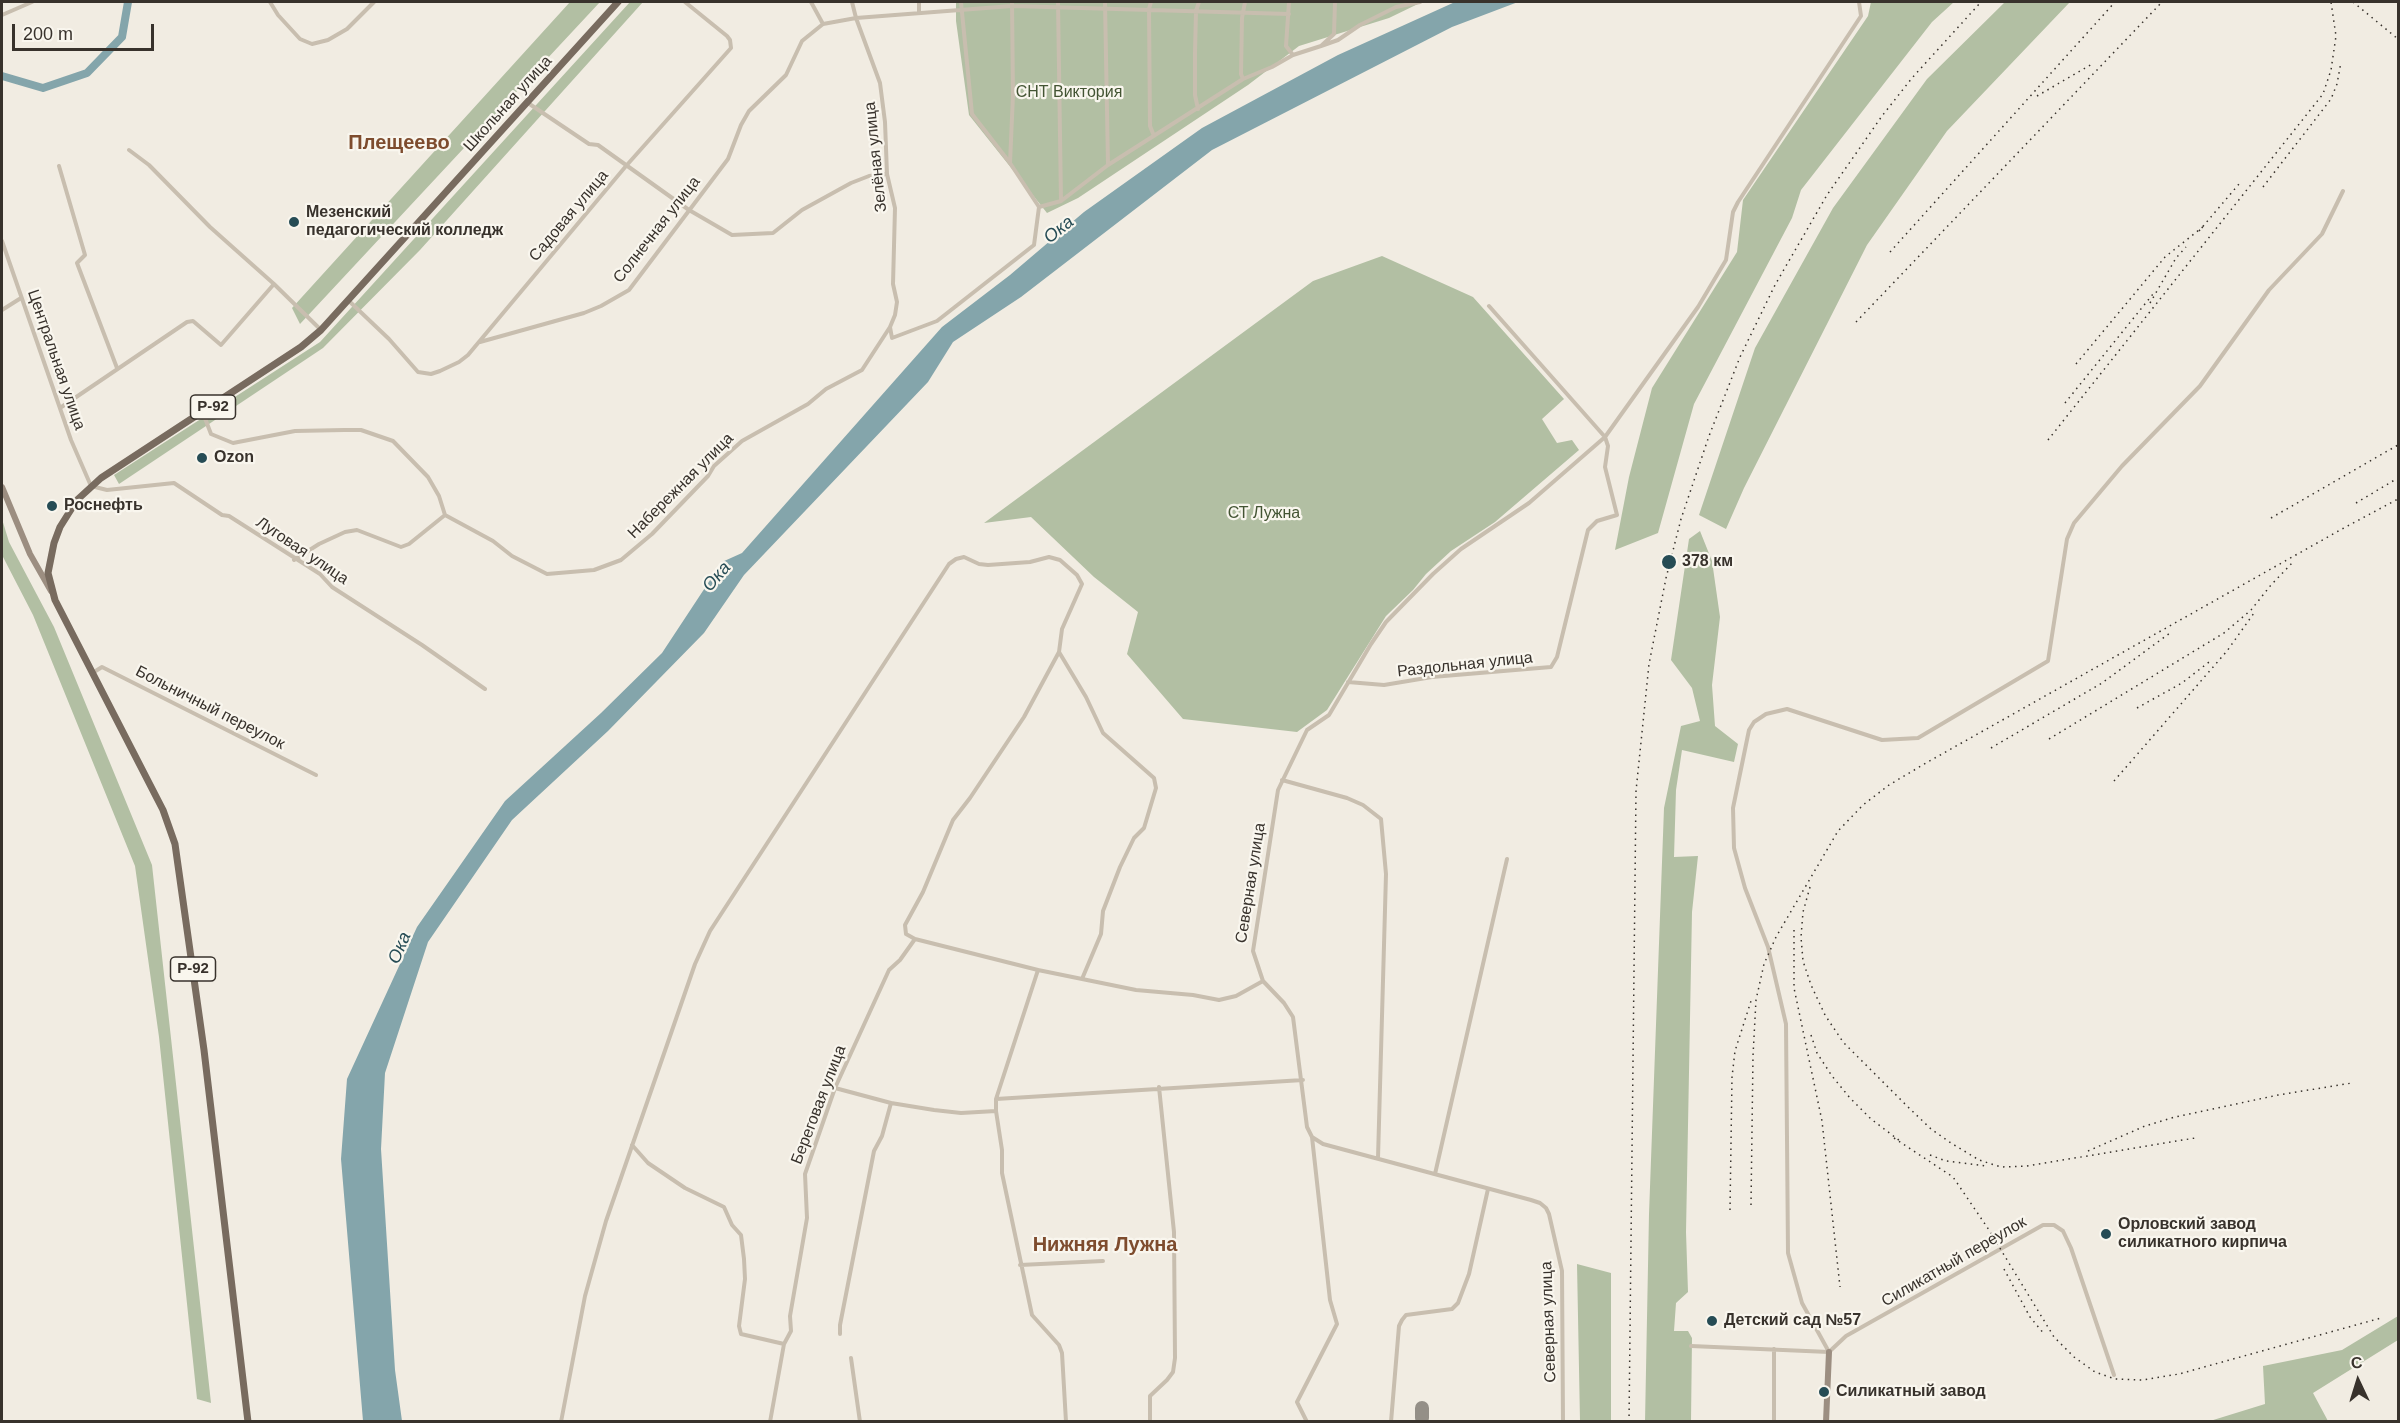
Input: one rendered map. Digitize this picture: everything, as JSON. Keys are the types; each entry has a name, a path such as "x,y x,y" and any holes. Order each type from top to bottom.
{"main road":[{"name":"Школьная улица","path":"321,330 618,2"},
{"name":"Р-92","path":"248,1422 204,1050 177,855 163,810 55,600 48,573 54,543 68,513 91,486 302,348 321,330"}],"street":[{"path":"2,15 32,2"},
{"path":"270,2 278,15 300,39 312,44 328,39 346,29 374,2"},
{"name":"Садовая улица","path":"349,301 389,339 413,368 424,374 440,371 459,362 480,342 626,166 731,48 727,36 685,2"},
{"path":"811,2 823,24 856,18 1012,4 1289,14"},
{"name":"Зелёная улица","path":"852,2 880,83 885,122 887,174 895,208 893,284 897,302 895,315"},
{"path":"919,2 920,13"},
{"path":"890,327 892,338 937,321 1034,245 1039,207 1010,163 972,114 962,2"},
{"path":"1105,2 1108,165"},
{"path":"1151,2 1149,9 1150,126 1154,136"},
{"path":"1198,109 1195,95 1196,11 1199,2"},
{"path":"1243,79 1241,75 1245,2"},
{"path":"1289,2 1286,46 1293,55"},
{"path":"1321,46 1334,34 1335,2"},
{"path":"1039,207 1061,201 1108,165 1243,79 1293,55 1338,40 1360,25 1396,6 1420,2"},
{"name":"Северная улица","path":"1563,1422 1562,1271 1549,1214 1540,1203 1323,1144 1312,1137 1307,1127 1303,1080 1293,1017 1284,1003 1263,981 1252,951 1278,790 1307,730 1329,715 1386,622 1461,549 1529,503 1605,437 1698,307 1726,260 1733,212 1738,202 1861,16 1859,2"},
{"path":"1010,163 1013,95 1012,4"},
{"path":"1058,4 1061,201"},
{"name":"Солнечная улица","path":"480,342 584,313 629,290 728,159 741,124 749,111 786,75 802,40 823,24"},
{"path":"527,103 589,144 598,145 689,210 732,235 769,235 802,210 851,183 869,176 887,174"},
{"path":"129,150 149,165 210,227 321,330"},
{"path":"59,166 85,255 76,263 117,368"},
{"path":"1826,1422 1830,1352 1802,1303 1788,1253 1786,1024 1768,947 1745,888 1734,848 1733,808 1749,730 1754,722 1766,714 1788,710 1882,740 1918,738 2048,661 2067,539 2074,523 2122,466 2200,386 2269,290 2322,234 2343,191"},
{"name":"Центральная улица","path":"2,241 60,408 85,476 91,486"},
{"path":"60,408 187,322 193,321 221,345 274,284"},
{"path":"2,310 21,298"},
{"path":"1489,306 1605,437"},
{"name":"Набережная улица","path":"445,515 493,541 512,556 547,574 594,570 621,560 652,534 708,477 714,466 742,441 808,404 826,389 862,370 890,327 895,315"},
{"path":"203,414 211,434 233,442 296,431 352,430 361,430 393,441 428,477 439,496 445,515 409,544 401,547 357,530 345,532 319,544 294,560"},
{"name":"Раздольная улица","path":"1348,682 1384,685 1432,677 1551,667 1557,657 1588,530 1597,520 1617,515 1605,467 1608,446 1605,437"},
{"name":"Луговая улица","path":"91,486 107,490 174,483 294,560 320,574 332,586 485,689"},
{"path":"2,487 30,554 55,600"},
{"path":"561,1422 585,1296 606,1221 695,964 710,931 949,564 964,557 979,564 988,565 1030,562 1049,556 1060,560 1077,575 1082,584 1062,629 1059,652 1024,717 970,798 952,820 923,892 905,925 906,934 915,939 1038,970 1136,990 1193,994 1219,1000 1236,996 1263,981"},
{"path":"1059,652 1086,697 1103,733 1154,778 1156,788 1144,828 1134,838 1103,911 1101,934 1082,979"},
{"name":"Больничный переулок","path":"94,672 102,667 316,775"},
{"path":"1282,780 1347,798 1363,805 1381,819 1386,874 1378,1158"},
{"path":"1435,1174 1507,859"},
{"name":"Береговая улица","path":"770,1422 784,1344 790,1331 790,1316 807,1218 805,1174 835,1088 889,970 900,960 915,939"},
{"path":"1038,970 996,1099 996,1111 1002,1150 1002,1173 1032,1315 1059,1346 1062,1353 1066,1422"},
{"path":"996,1099 1159,1087 1303,1080"},
{"path":"1150,1422 1150,1396 1173,1372 1175,1358 1174,1232 1159,1087"},
{"path":"835,1088 891,1103 961,1113 996,1111"},
{"path":"840,1334 874,1151 882,1136 891,1103"},
{"path":"1307,1422 1297,1402 1299,1395 1337,1324 1330,1300 1312,1137"},
{"path":"632,1145 648,1163 686,1188 724,1207 732,1225 741,1235 745,1279 739,1326 741,1334 784,1344"},
{"path":"1391,1422 1399,1326 1406,1315 1452,1309 1458,1303 1469,1274 1488,1189"},
{"name":"Силикатный переулок","path":"1830,1352 1846,1336 2043,1225 2054,1225 2063,1231 2086,1287 2114,1375"},
{"path":"1020,1265 1102,1261"},
{"path":"1691,1346 1830,1352"},
{"path":"1774,1349 1774,1422"},
{"path":"851,1358 860,1422"}],"green space":[{"path":"570,2 600,2 300,324 292,308"},
{"path":"630,2 643,2 420,250 323,348 119,484 114,475 320,342"},
{"name":"СНТ Виктория","path":"956,2 1422,2 1389,18 1299,46 1248,85 1078,198 1047,213 969,115 956,21"},
{"path":"1871,2 1954,2 1932,22 1801,190 1792,218 1694,404 1658,533 1615,550 1629,477 1652,388 1737,252 1743,200 1868,16"},
{"path":"2005,2 2070,2 1947,131 1867,245 1744,488 1726,529 1699,515 1755,348 1833,208 1927,79"},
{"name":"СТ Лужна","path":"1382,256 1473,297 1564,399 1542,419 1557,443 1572,440 1579,450 1495,522 1451,551 1426,574 1386,616 1327,710 1297,732 1183,719 1127,654 1138,612 1094,577 1031,517 984,523 1313,281"},
{"path":"2,519 9,542 54,627 152,865 211,1403 197,1399 159,1037 135,866 33,615 2,555"},
{"path":"1700,531 1712,561 1720,617 1712,685 1715,726 1738,744 1734,762 1682,750 1676,790 1674,857 1698,856 1692,912 1686,1232 1688,1292 1676,1303 1674,1331 1688,1331 1692,1338 1691,1421 1645,1422 1649,1214 1664,808 1681,726 1700,721 1692,688 1671,660 1689,539"},
{"path":"1577,1264 1611,1273 1611,1421 1580,1421"},
{"path":"2398,1316 2398,1340 2313,1393 2328,1421 2210,1421 2265,1404 2263,1366 2342,1350"}],"water":[{"name":"Ока","path":"1455,2 1518,2 1452,27 1212,150 1021,297 953,342 928,382 744,575 704,633 608,731 512,820 428,942 385,1073 381,1149 395,1370 402,1421 363,1421 341,1159 347,1079 417,927 505,801 601,713 662,653 722,562 742,553 942,327 1010,275 1084,212 1202,128 1338,55"}],"waterway":[{"path":"2,76 43,88 87,73 122,37 128,2"}],"taxiway":[{"path":"1422,1408 1422,1418"}],"railway":[{"path":"1629,1422 1636,791 1649,664 1666,578 1681,519 1709,436 1740,357 1775,285 1827,195 1882,116 1912,78 1981,2"},
{"path":"1890,252 2115,2"},
{"path":"1856,322 2162,2"},
{"path":"2048,440 2323,94 2331,70 2336,36 2331,2"},
{"path":"2353,2 2398,39"},
{"path":"2263,187 2331,99 2337,84 2341,62"},
{"path":"2037,96 2094,63"},
{"path":"2199,231 2239,184"},
{"path":"2076,364 2165,257 2204,226"},
{"path":"2150,303 2176,258 2186,247"},
{"path":"2065,403 2153,294"},
{"path":"2271,518 2398,445"},
{"path":"2356,503 2398,478"},
{"path":"1751,1205 1756,1000 1764,964 1776,937 1838,831 1863,805 1889,785 1926,763 2398,499"},
{"path":"2049,739 2224,633 2251,610 2294,561"},
{"path":"2114,781 2227,651 2254,613"},
{"path":"1991,748 2102,683 2170,633"},
{"path":"2137,708 2182,683 2209,662"},
{"path":"1810,887 1803,912 1801,937 1803,961 1825,1015 1843,1042 1931,1129 1951,1143 1979,1160 2001,1167 2027,1166 2195,1138"},
{"path":"1794,930 1794,988 1822,1121 1840,1287"},
{"path":"1730,1210 1732,1077 1735,1051 1751,1001"},
{"path":"1811,1035 1817,1053 1850,1098 1871,1119 1900,1141"},
{"path":"2088,1151 2145,1126 2175,1117 2278,1095 2352,1083"},
{"path":"1894,1138 1953,1177 1987,1227 2054,1337 2074,1357 2095,1372 2115,1379 2143,1380 2179,1374 2381,1318"},
{"path":"1930,1155 1946,1161 1986,1166"},
{"path":"2004,1269 2030,1317 2045,1335"}],"place":[{"name":"Мезенский педагогический колледж","path":"294,222"},
{"name":"Ozon","path":"202,458"},
{"name":"Роснефть","path":"52,506"},
{"name":"378 км","path":"1669,562"},
{"name":"Орловский завод силикатного кирпича","path":"2106,1234"},
{"name":"Детский сад №57","path":"1712,1321"},
{"name":"Силикатный завод","path":"1824,1392"}],"district":[{"name":"Плещеево","path":"399,143"},
{"name":"Нижняя Лужна","path":"1105,1245"}]}
